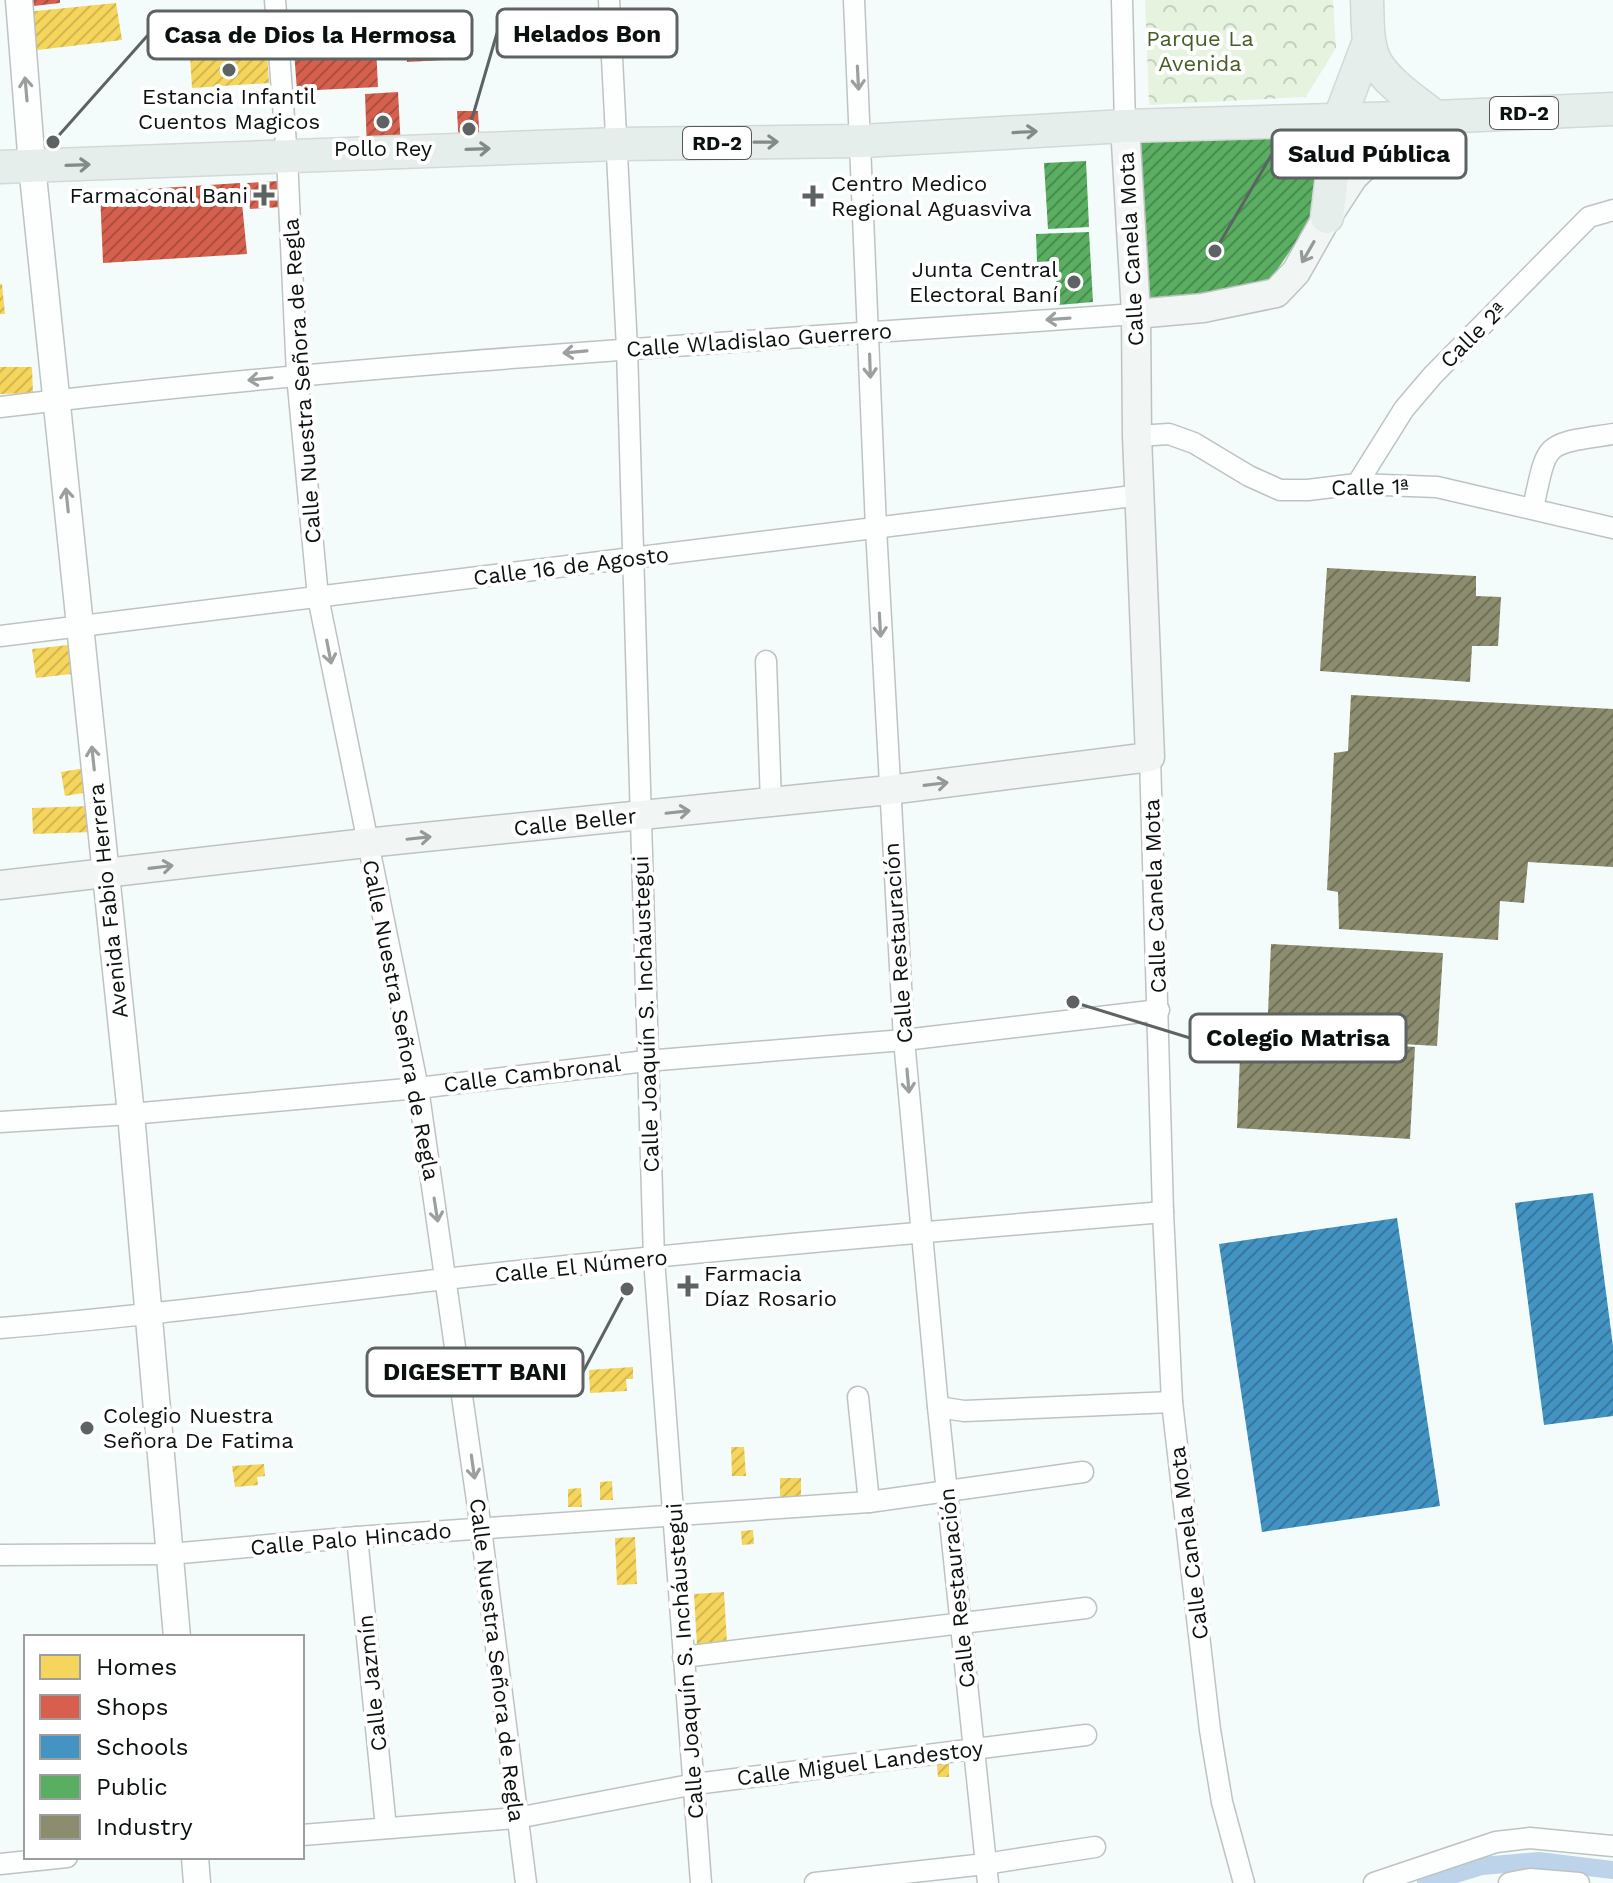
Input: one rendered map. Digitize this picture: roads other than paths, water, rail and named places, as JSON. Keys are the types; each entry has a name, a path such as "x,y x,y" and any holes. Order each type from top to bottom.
{"main road":[{"path":"1367,0 1369,41 1377,63 1394,83 1435,117"},
{"path":"1327,217 1339,120 1369,41"},
{"name":"RD-2","path":"0,167 618,144 862,141 1125,126 1613,109"},
{"name":"Calle Wladislao Guerrero","path":"1136,314 1203,308 1276,293 1296,272 1353,177 1398,134 1435,117"},
{"name":"Calle Canela Mota","path":"1125,126 1136,314 1137,436 1150,757"},
{"name":"Calle Beller","path":"0,885 366,843 889,790 1150,757"}],"street":[{"name":"Avenida Fabio Herrera","path":"19,0 32,166 131,1114 177,1635"},
{"name":"Calle Nuestra Señora de Regla","path":"275,0 287,157 297,375 318,597 418,1088 481,1529 526,1883"},
{"name":"Calle Joaquín S. Incháustegui","path":"609,0 627,348 654,1259 701,1883"},
{"name":"Calle Restauración","path":"854,0 876,528 904,1040 986,1874"},
{"name":"Calle Canela Mota","path":"1122,0 1125,126"},
{"name":"Calle 2ª","path":"1357,484 1404,409 1433,375 1589,217 1613,210"},
{"name":"Calle Wladislao Guerrero","path":"0,407 297,375 627,348 1136,314"},
{"name":"Calle 1ª","path":"1137,436 1169,434 1194,443 1249,476 1280,490 1357,484 1437,487 1613,528"},
{"path":"1533,508 1544,456 1552,447 1613,434"},
{"name":"Calle 16 de Agosto","path":"0,636 1141,495"},
{"path":"766,661 771,802"},
{"name":"Calle Canela Mota","path":"1150,757 1163,1212 1172,1402 1210,1730 1222,1802 1244,1883"},
{"name":"Calle Cambronal","path":"0,1122 131,1114 418,1088 646,1061 904,1040 1159,1010"},
{"name":"Calle El Número","path":"0,1328 148,1316 447,1279 922,1232 1163,1212"},
{"path":"858,1397 869,1502"},
{"path":"938,1407 964,1411 1172,1402"},
{"name":"Calle Palo Hincado","path":"0,1555 170,1554 357,1537 869,1502 1083,1472"},
{"name":"Calle Jazmín","path":"357,1537 386,1828"},
{"path":"683,1657 1086,1608"},
{"name":"Calle Miguel Landestoy","path":"304,1835 517,1818 695,1784 1086,1735"},
{"path":"1374,1883 1496,1842 1530,1838 1613,1846"},
{"path":"815,1883 986,1874 1095,1847"},
{"path":"0,1864 48,1859"},
{"path":"195,1859 197,1883"},
{"path":"1509,1883 1530,1879 1579,1883"}],"waterway":[{"path":"1426,1883 1482,1866 1539,1861 1613,1870"}],"place":[{"name":"Estancia Infantil Cuentos Magicos","path":"229,70"},
{"name":"Pollo Rey","path":"383,122"},
{"name":"Helados Bon","path":"469,129"},
{"name":"Casa de Dios la Hermosa","path":"53,142"},
{"name":"Farmaconal Bani","path":"264,195"},
{"name":"Centro Medico Regional Aguasviva","path":"813,196"},
{"name":"Salud Pública","path":"1215,251"},
{"name":"Junta Central Electoral Baní","path":"1074,282"},
{"name":"Colegio Matrisa","path":"1073,1002"},
{"name":"Farmacia Díaz Rosario","path":"688,1286"},
{"name":"DIGESETT BANI","path":"627,1289"},
{"name":"Colegio Nuestra Señora De Fatima","path":"87,1428"}],"park label":[{"name":"Parque La Avenida","path":"1200,50"}]}
